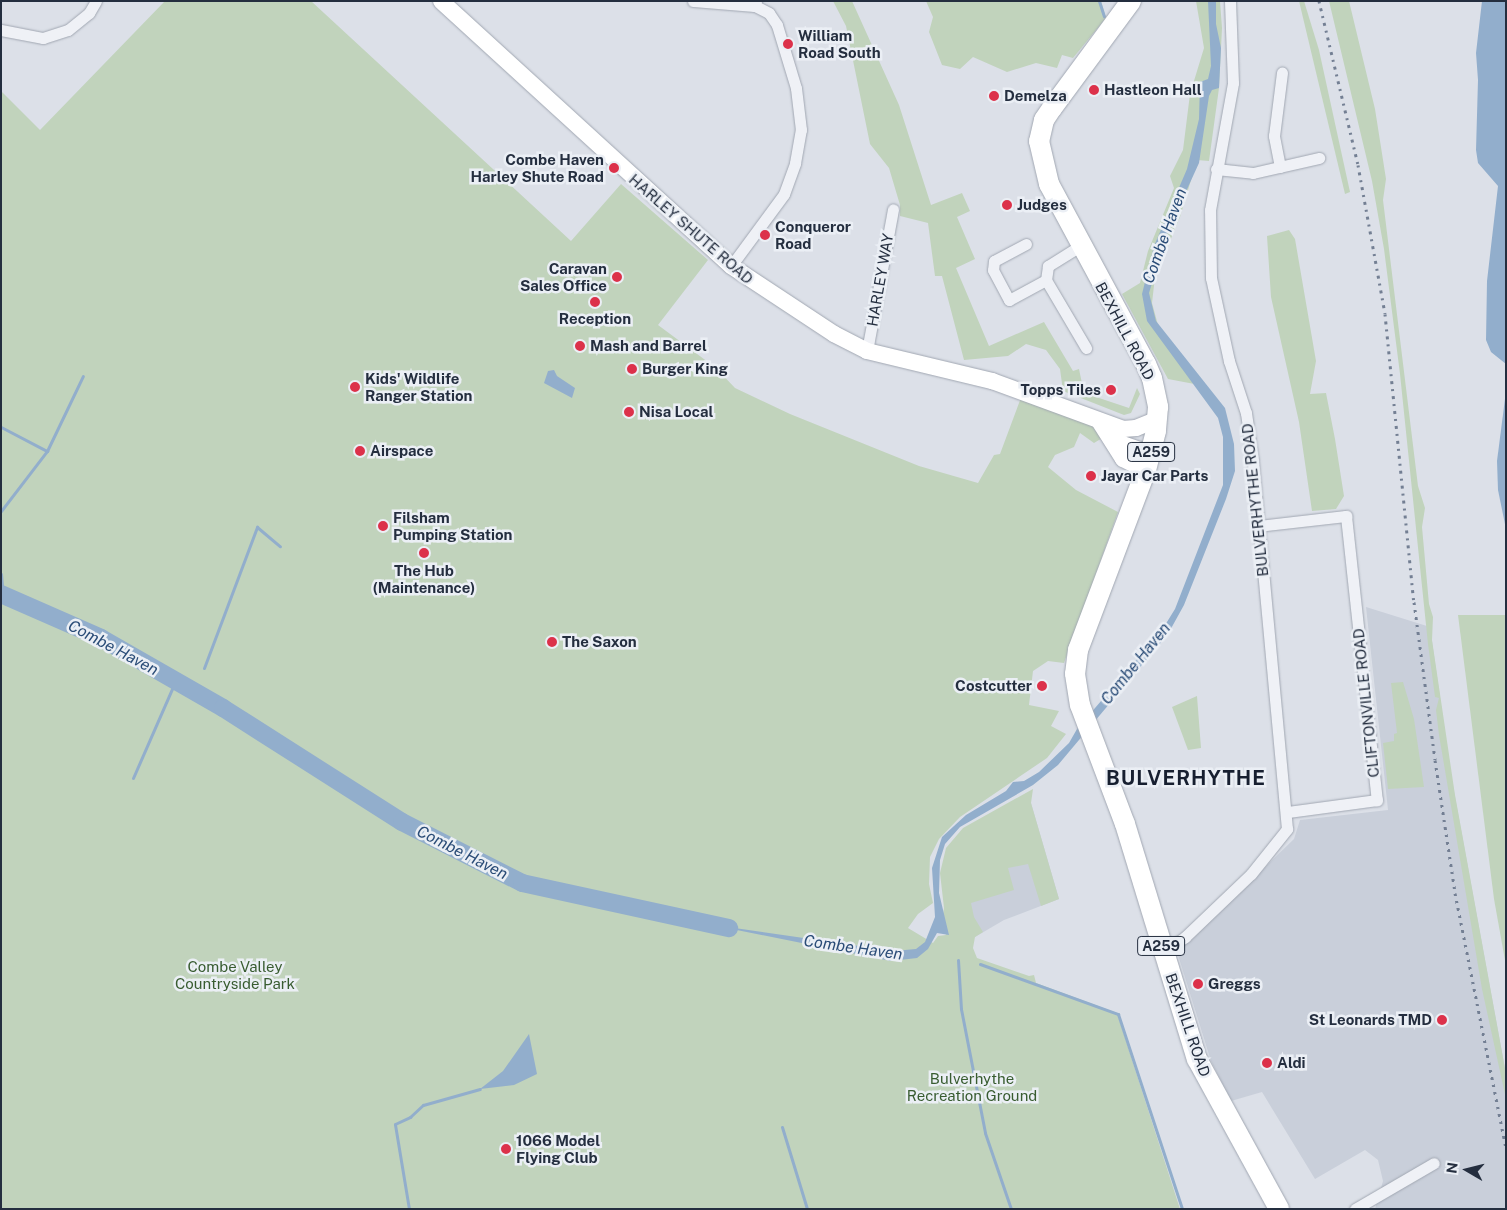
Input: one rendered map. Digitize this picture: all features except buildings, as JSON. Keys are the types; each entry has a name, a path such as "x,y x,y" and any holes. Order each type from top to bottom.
{"highway":[{"name":"BEXHILL ROAD","path":"1131,1 1052,108 1040,130 1040,150 1049,184 1080,246 1152,378 1158,419 1148,462 1078,650 1075,674 1085,716 1125,824 1197,1059 1279,1209"}],"main road":[{"name":"HARLEY SHUTE ROAD","path":"442,1 731,266 780,301 867,351 992,381 1099,421 1130,429 1158,419"},
{"path":"1099,421 1114,441 1123,458 1148,462"}],"street":[{"path":"1,30 43,38 68,30 89,13 96,1"},
{"path":"694,1 756,4 769,14 777,25 796,88 801,130 795,163 784,194 731,266"},
{"name":"BULVERHYTHE ROAD","path":"1163,952 1185,937 1281,840 1287,829 1288,812 1246,413 1229,361 1211,278 1210,210 1233,83 1230,1"},
{"path":"1280,167 1274,136 1282,74"},
{"path":"1216,169 1253,173 1319,158"},
{"name":"HARLEY WAY","path":"867,351 893,209"},
{"path":"1026,244 994,261 993,270 1009,300 1046,280"},
{"path":"1080,246 1048,266 1046,280 1086,348"},
{"name":"CLIFTONVILLE ROAD","path":"1258,526 1346,516 1377,800 1288,812"},
{"path":"1355,1209 1434,1163"}],"shaded area":[{"path":"1366,607 1430,627 1451,775 1506,1074 1506,1209 1375,1209 1383,1181 1378,1160 1365,1150 1315,1179 1262,1092 1231,1101 1211,1061 1178,955 1178,951 1294,839 1300,820 1388,810"},
{"path":"1031,803 1059,899 1004,920 975,937 960,894"}],"green space":[{"path":"165,1 311,1 571,241 621,184 708,260 658,325 716,368 735,388 790,414 919,466 978,483 994,455 1000,454 1022,395 1087,415 1104,437 1094,443 1080,433 1074,447 1055,455 1048,467 1076,490 1118,512 1064,663 1048,661 1033,671 1029,705 1059,711 1051,726 1066,734 1047,758 960,817 939,839 930,857 929,884 933,903 918,914 908,928 933,943 938,936 946,935 942,921 944,908 940,873 946,848 963,828 1033,789 1031,803 1059,899 1041,906 1028,864 1008,868 1014,890 971,903 974,917 983,932 975,937 973,948 977,958 1029,976 1034,975 1036,983 1117,1013 1180,1209 1,1209 1,91 40,130"},
{"path":"833,1 852,1 899,105 931,205 962,193 970,211 957,217 975,259 956,268 989,346 1044,322 1073,371 1079,369 1084,393 1129,408 1137,388 1140,394 1131,413 1124,415 1063,391 1060,369 1046,350 1026,344 1008,356 964,360 942,276 935,276 928,223 900,216 900,205 889,168 870,144 846,26"},
{"path":"926,1 1101,1 1106,18 1073,58 1062,55 1057,68 1036,63 1007,72 973,57 960,69 942,65 929,32 933,17"},
{"path":"1196,1 1220,1 1222,28 1219,88 1209,161 1197,160 1180,217 1155,277 1152,303 1158,325 1205,386 1168,379 1122,294 1140,283 1148,251 1174,188 1170,176 1183,150 1190,94 1204,48"},
{"path":"1299,1 1304,1 1319,50 1350,192 1345,194"},
{"path":"1329,1 1349,1 1375,109 1386,179 1383,200 1418,486 1425,508 1422,527 1429,604 1433,617 1432,640 1455,795 1506,1074 1506,1099 1482,989 1439,735 1436,710 1439,698 1435,697 1428,644 1400,374 1384,249 1372,181"},
{"path":"1289,230 1295,239 1316,361 1310,394 1326,393 1335,439 1344,496 1336,509 1312,511 1299,422 1271,297 1267,236"},
{"path":"1458,615 1506,615 1506,966 1494,899"},
{"path":"1403,682 1414,719 1424,787 1388,789 1383,743 1394,741 1394,734 1397,733 1391,683"},
{"path":"1197,696 1201,748 1188,750 1172,707"}],"water":[{"path":"1208,1 1216,1 1216,24 1221,48 1219,88 1212,90 1209,96 1199,163 1168,231 1149,293 1156,321 1225,408 1234,444 1235,471 1226,499 1184,605 1168,634 1058,765 1033,785 960,827 945,844 940,860 939,893 949,935 937,933 928,949 917,958 891,961 707,924 894,951 916,949 925,942 935,917 932,868 942,837 966,815 1006,791 1013,782 1024,781 1039,772 1069,743 1077,729 1162,630 1175,609 1223,485 1223,437 1218,418 1147,321 1142,294 1154,246 1187,169 1199,119 1200,82 1208,79 1211,66"},
{"path":"1482,1 1506,1 1506,364 1491,352 1486,340 1487,281 1498,186 1478,163 1476,150 1478,80 1476,53"},
{"path":"554,370 557,376 575,388 572,398 544,383 548,371"},
{"path":"1506,391 1506,529 1498,490 1497,461"},
{"path":"529,1034 537,1074 514,1085 480,1089 503,1071"}],"waterway":[{"path":"1099,1 1104,16"},
{"path":"1,511 47,451 83,376"},
{"path":"1,427 47,451"},
{"path":"204,668 257,527 280,546"},
{"path":"1,574 3,595"},
{"name":"Combe Haven","path":"1,594 101,638 223,708 402,822 522,883 729,928"},
{"path":"133,778 175,682"},
{"path":"958,960 961,1009 985,1133 1011,1209"},
{"path":"980,964 1118,1014 1182,1209"},
{"path":"409,1209 395,1124 410,1117 423,1105 480,1089"},
{"path":"782,1127 807,1209"}],"railway":[{"path":"1319,1 1358,165 1385,314 1414,602 1435,760 1455,893 1506,1149"}],"place":[{"name":"William Road South","path":"788,44"},
{"name":"Hastleon Hall","path":"1094,90"},
{"name":"Demelza","path":"994,96"},
{"name":"Combe Haven Harley Shute Road","path":"614,168"},
{"name":"Judges","path":"1007,205"},
{"name":"Conqueror Road","path":"765,235"},
{"name":"Caravan Sales Office","path":"617,277"},
{"name":"Reception","path":"595,302"},
{"name":"Mash and Barrel","path":"580,346"},
{"name":"Burger King","path":"632,369"},
{"name":"Kids' Wildlife Ranger Station","path":"355,387"},
{"name":"Topps Tiles","path":"1111,390"},
{"name":"Nisa Local","path":"629,412"},
{"name":"Airspace","path":"360,451"},
{"name":"Jayar Car Parts","path":"1091,476"},
{"name":"Filsham Pumping Station","path":"383,526"},
{"name":"The Hub (Maintenance)","path":"424,553"},
{"name":"The Saxon","path":"552,642"},
{"name":"Costcutter","path":"1042,686"},
{"name":"Greggs","path":"1198,984"},
{"name":"St Leonards TMD","path":"1442,1020"},
{"name":"Aldi","path":"1267,1063"},
{"name":"1066 Model Flying Club","path":"506,1149"}],"district":[{"name":"BULVERHYTHE","path":"1186,778"}],"park label":[{"name":"Combe Valley Countryside Park","path":"235,974"},
{"name":"Bulverhythe Recreation Ground","path":"972,1086"}]}
